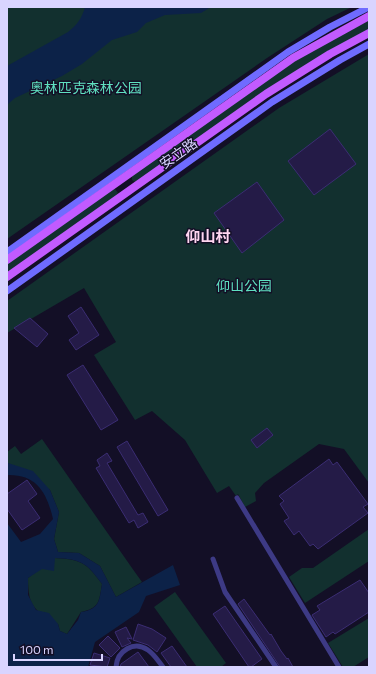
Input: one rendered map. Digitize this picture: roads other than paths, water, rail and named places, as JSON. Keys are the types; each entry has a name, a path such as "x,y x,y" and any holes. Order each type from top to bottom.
{"main road":[{"name":"安立路","path":"7,260 293,58 369,16"},
{"name":"安立路","path":"7,277 266,94 330,54 369,33"}],"street":[{"name":"安立路","path":"7,252 288,52 330,27 369,7"},
{"name":"安立路","path":"7,291 272,102 369,44"},
{"path":"237,498 339,667"},
{"path":"213,559 225,592 276,667"},
{"path":"116,667 122,652 132,646 139,646 152,652 163,667"}],"water":[{"path":"85,7 211,7 201,13 165,15 146,23 137,32 112,40 82,64 62,76 15,98 7,105 7,66 68,32 79,21"},
{"path":"8,463 33,471 50,490 59,512 54,539 58,552 79,553 100,566 116,597 173,565 180,585 146,596 139,612 95,642 88,667 7,667 7,523 21,542 40,534 53,519 48,501 39,487 26,478 7,475","holes":["55,558 77,561 83,564 92,571 102,584 98,603 92,609 81,612 78,620 67,634 60,631 58,624 49,613 36,610 28,595 28,578 42,569 54,571"]}],"district":[{"name":"仰山村","path":"208,236"}],"park label":[{"name":"奥林匹克森林公园","path":"86,87"},
{"name":"仰山公园","path":"244,285"}]}
